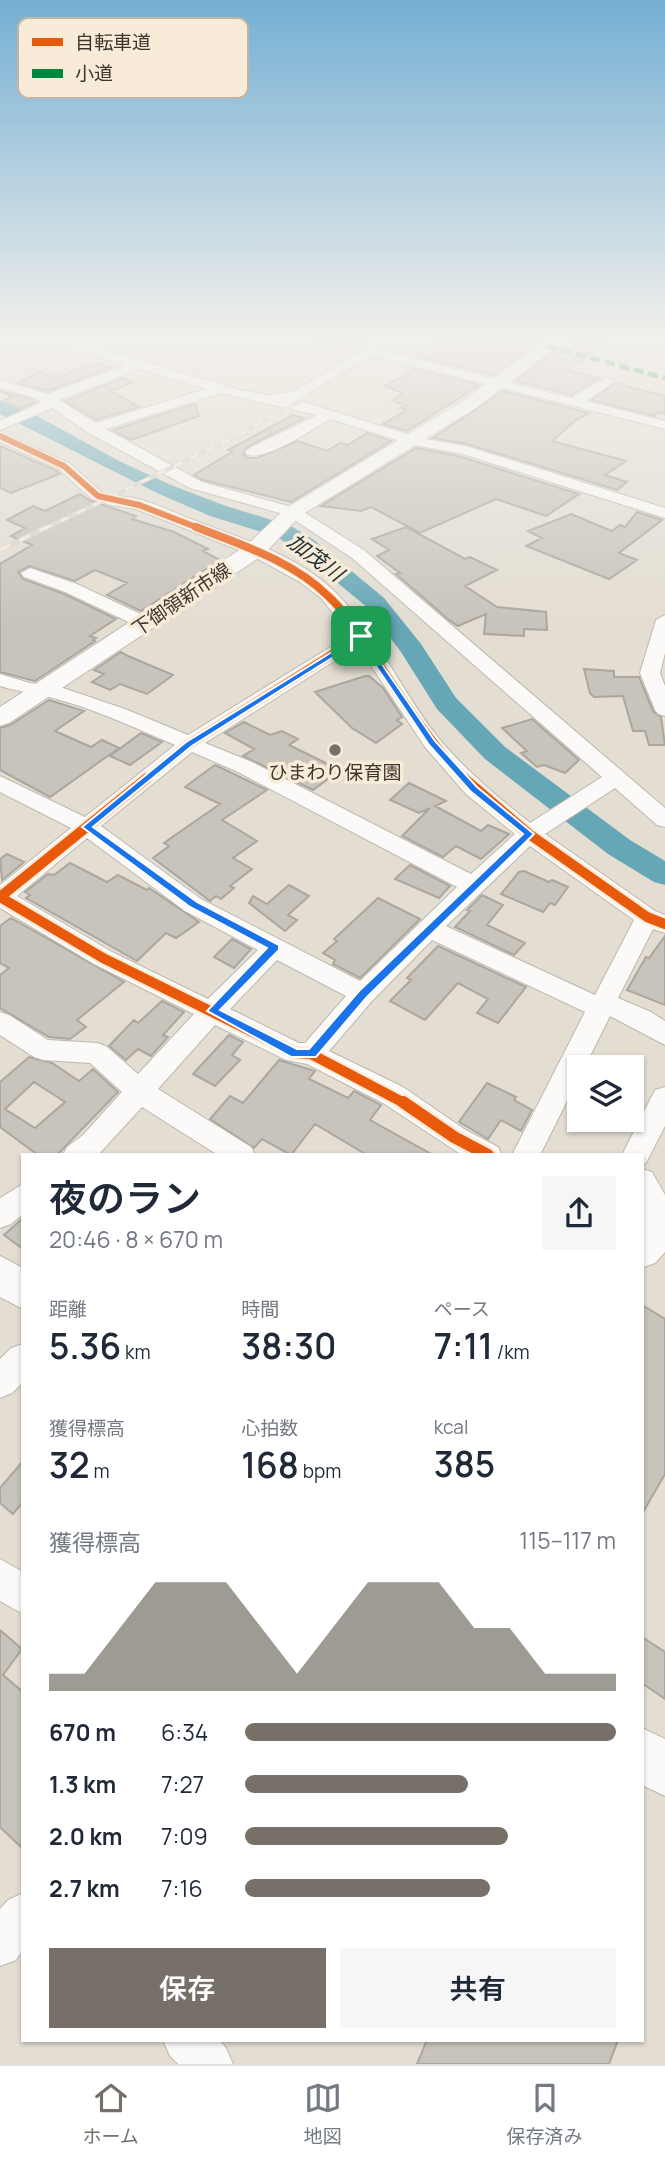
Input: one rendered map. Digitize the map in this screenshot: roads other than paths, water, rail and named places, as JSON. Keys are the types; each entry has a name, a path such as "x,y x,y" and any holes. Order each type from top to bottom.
{"main road":[{"name":"下御領新市線","path":"0,718 258,548 290,514 426,430"},
{"path":"0,1274 21,1290"},
{"path":"644,1754 665,1770"}],"street":[{"path":"94,430 196,485 290,514 358,554 665,820"},
{"path":"253,452 300,430"},
{"path":"380,430 410,440 461,449 665,513"},
{"path":"0,436 64,466 105,498 139,505 258,548 306,578 328,595 361,636 432,743 474,789 656,920 601,1006 527,1153"},
{"path":"30,573 71,588 145,623"},
{"path":"665,620 650,673 665,710"},
{"path":"361,636 189,744 0,897 103,958 295,1053 312,1054 393,1095 454,1137 484,1153"},
{"path":"0,680 15,686 44,690 118,713 245,767 473,885"},
{"path":"312,1054 363,994 473,885 532,832 616,777"},
{"path":"0,783 87,827 194,905 363,994"},
{"path":"430,929 586,1003 615,1007 642,1019 665,1035"},
{"path":"80,1153 93,1143 212,1011 275,947"},
{"path":"0,1022 43,1050 97,1052 139,1091 238,1153"},
{"path":"637,1153 665,1098"},
{"path":"644,1185 657,1208 656,1248"},
{"path":"0,1215 21,1199"},
{"path":"0,1382 21,1361"},
{"path":"0,1577 21,1594"},
{"path":"0,1944 21,1918"},
{"path":"188,2042 210,2064"}],"waterway":[{"name":"加茂川","path":"49,430 112,465 164,489 218,511 283,531 306,545 376,603 412,649 446,703 495,753 619,847 665,875"}],"railway":[{"path":"44,529 247,430"},
{"path":"0,550 47,527"}],"place":[{"name":"ひまわり保育園","path":"335,750"}]}
